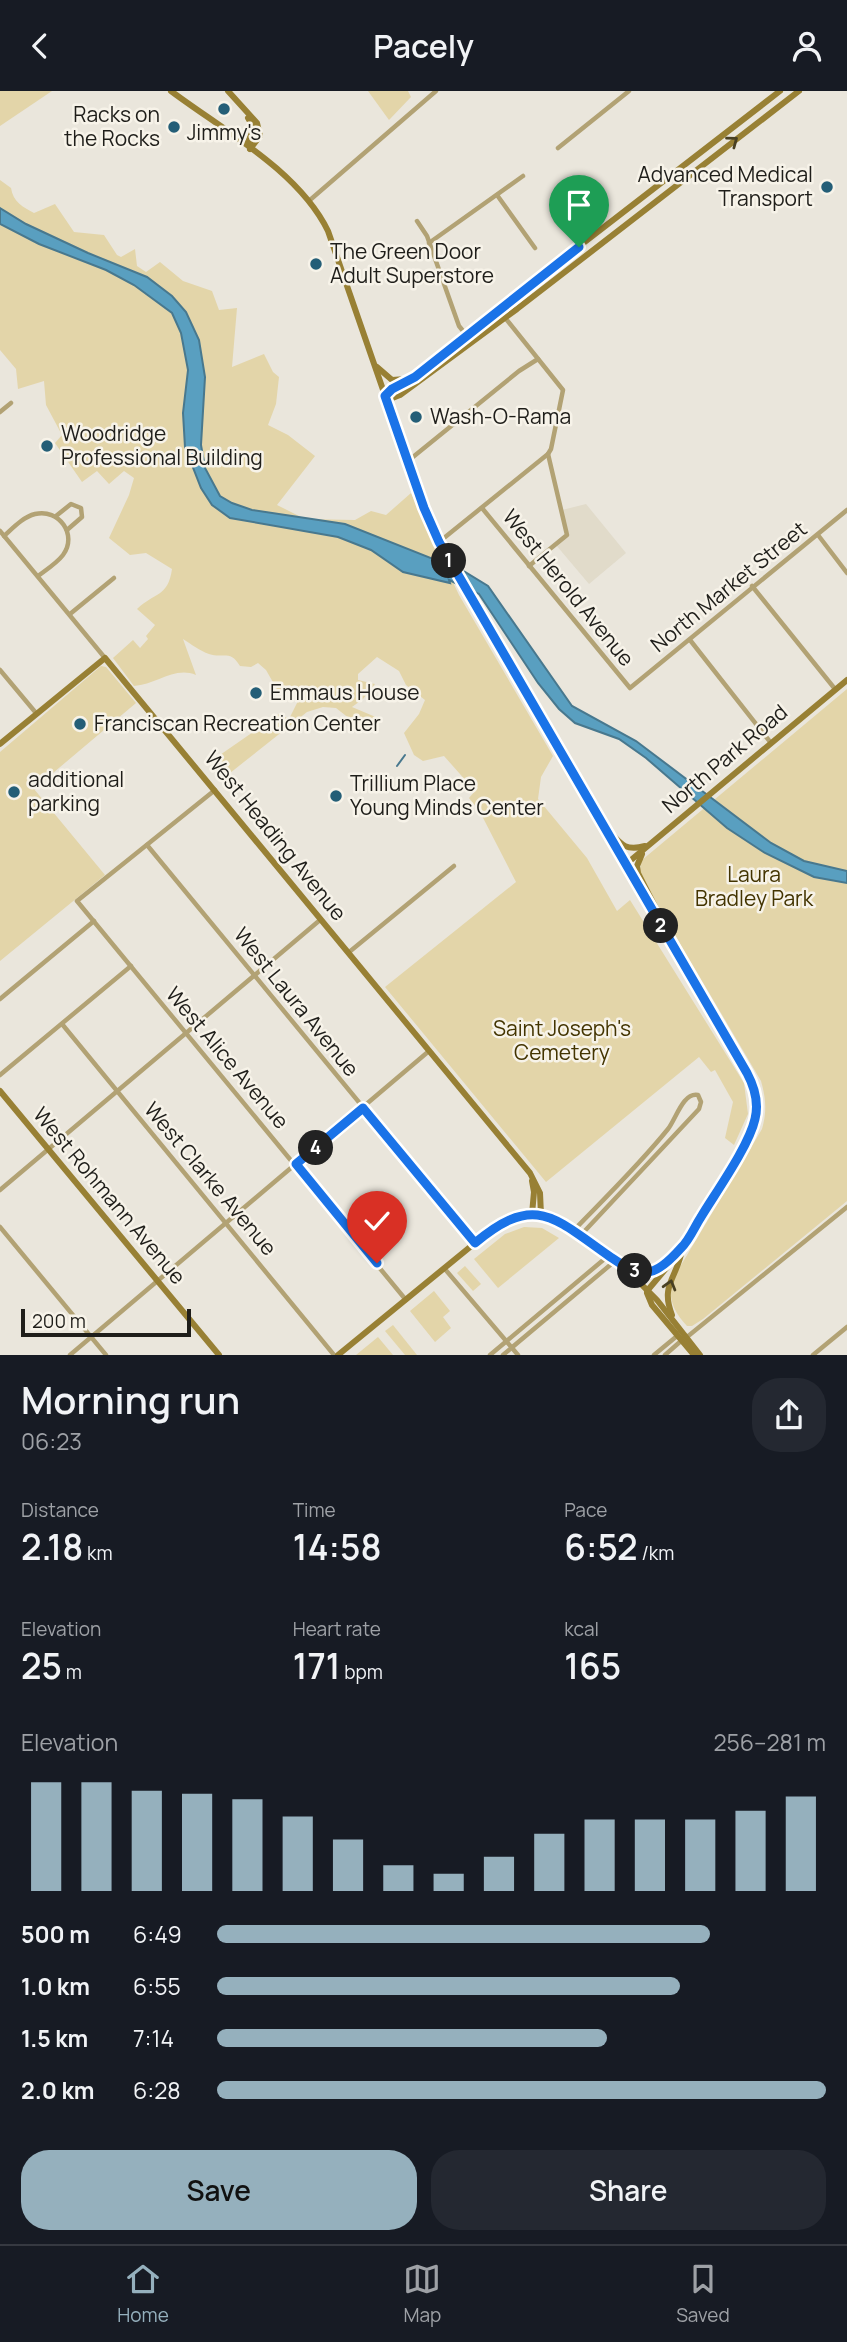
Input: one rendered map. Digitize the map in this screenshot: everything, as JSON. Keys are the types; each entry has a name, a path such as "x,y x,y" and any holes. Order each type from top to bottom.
{"main road":[{"path":"171,91 295,184 310,200 328,231 407,462 439,542 754,1088 757,1104 751,1131 682,1248 647,1291"},
{"path":"228,91 244,110 254,128 249,140 250,149"},
{"path":"385,396 392,389 409,381 780,91"},
{"path":"385,396 390,399 400,395 505,318 799,91"},
{"path":"369,351 383,374 396,381 410,378 440,357"},
{"path":"0,744 105,657"},
{"name":"West Heading Avenue","path":"105,657 522,1164 533,1184 537,1215"},
{"name":"North Park Road","path":"625,865 847,680"},
{"path":"598,818 623,847 631,850 650,845"},
{"path":"650,845 640,856 638,873 665,922 679,957"},
{"name":"West Rohmann Avenue","path":"0,1091 219,1355"},
{"path":"336,1355 475,1243 505,1221 519,1216 537,1215 555,1220 576,1233 624,1267 675,1322"},
{"path":"624,1267 650,1273 682,1248"},
{"path":"682,1248 679,1263 667,1285 666,1295 682,1338 694,1355"},
{"path":"647,1291 652,1305 700,1355"}],"street":[{"path":"310,200 436,91"},
{"path":"558,148 629,91"},
{"path":"429,243 523,176"},
{"path":"497,195 535,248"},
{"path":"417,221 429,243 459,326 472,342"},
{"path":"439,542 551,449 563,390 498,309"},
{"path":"407,462 519,371 538,359"},
{"path":"0,412 11,403"},
{"path":"529,566 567,535 548,454"},
{"path":"56,516 71,505 81,508 82,517 67,530"},
{"name":"West Herold Avenue","path":"482,508 630,688"},
{"name":"North Market Street","path":"630,688 847,510"},
{"path":"2,533 33,514 56,516 67,530 67,547 62,555 38,576"},
{"name":"West Heading Avenue","path":"2,533 105,657"},
{"path":"818,535 847,573"},
{"path":"70,614 114,577"},
{"path":"752,586 835,689"},
{"path":"690,640 772,744"},
{"path":"0,670 36,713"},
{"path":"147,845 215,790"},
{"name":"West Alice Avenue","path":"147,845 78,901 406,1300"},
{"name":"West Laura Avenue","path":"147,845 475,1243"},
{"path":"348,953 454,866"},
{"path":"0,1189 320,920"},
{"path":"0,999 94,921"},
{"path":"0,1075 131,966"},
{"name":"West Clarke Avenue","path":"62,1024 336,1355"},
{"path":"70,1355 429,1051"},
{"path":"698,1095 701,1102 699,1108 576,1233 668,1130 687,1097 698,1095"},
{"path":"665,1355 682,1338 847,1207"},
{"path":"0,1227 106,1355"},
{"path":"490,1355 608,1255"},
{"path":"503,1355 615,1260"},
{"path":"444,1268 518,1355"},
{"path":"813,1355 847,1327"},
{"path":"654,1355 682,1338"}],"shaded area":[{"path":"586,504 626,553 589,584 556,545 567,535 562,510"}],"green space":[{"path":"0,91 52,91 0,126"},
{"path":"368,91 408,91 411,97 389,120"},
{"name":"Saint Joseph's Cemetery","path":"0,180 11,188 19,204 34,213 55,204 74,232 104,235 121,257 135,249 137,266 146,272 160,262 183,281 212,291 219,310 237,308 232,367 264,354 273,372 279,377 276,404 268,425 288,435 315,456 277,505 305,519 355,520 371,511 386,515 411,493 459,595 553,756 541,777 538,799 587,858 617,911 630,900 744,1083 748,1114 734,1145 725,1138 733,1102 715,1070 711,1072 699,1057 546,1182 385,987 516,882 480,812 469,798 475,791 444,756 423,761 414,755 404,733 419,714 425,700 406,685 399,671 377,657 358,674 358,680 375,684 363,699 352,707 378,718 360,721 350,719 336,708 323,707 307,712 225,777 211,766 217,757 279,714 289,719 301,695 290,685 278,691 266,670 258,663 251,667 240,666 233,658 209,654 183,639 196,675 173,674 134,686 113,658 133,640 140,648 148,639 146,636 155,625 137,609 164,589 172,569 146,553 130,555 109,538 134,478 124,471 109,484 97,471 82,482 55,443 62,435 46,405 44,381 18,389 16,369 0,350"},
{"path":"101,666 106,667 136,703 34,789 105,875 0,961 0,752"},
{"name":"Laura Bradley Park","path":"847,689 847,1201 703,1319 687,1326 673,1306 671,1282 762,1129 765,1099 761,1081 639,874 642,860"},
{"path":"524,1227 542,1228 559,1238 498,1288 474,1259 505,1234"},
{"path":"465,1266 481,1284 473,1291 457,1273"},
{"path":"434,1291 450,1311 443,1317 451,1328 435,1342 410,1311"},
{"path":"393,1325 417,1355 405,1355 385,1331"},
{"path":"378,1337 393,1355 356,1355"}],"water":[{"path":"0,208 26,224 147,277 172,296 186,312 199,340 205,377 201,445 205,468 220,496 252,510 345,524 446,564 444,566 465,572 488,586 572,706 636,741 771,843 804,861 847,871 847,883 814,877 765,853 727,828 646,758 619,739 575,723 559,709 538,683 479,594 449,580 450,583 403,572 371,550 338,537 230,518 212,505 201,488 185,447 183,413 188,370 181,333 172,313 134,285 106,270 39,244 0,224"}],"waterway":[{"path":"397,766 405,755"}],"place":[{"name":"Jimmy's","path":"224,109"},
{"name":"Racks on the Rocks","path":"174,127"},
{"name":"Advanced Medical Transport","path":"827,187"},
{"name":"The Green Door Adult Superstore","path":"316,264"},
{"name":"Wash-O-Rama","path":"416,417"},
{"name":"Woodridge Professional Building","path":"47,446"},
{"name":"Emmaus House","path":"256,693"},
{"name":"Franciscan Recreation Center","path":"80,724"},
{"name":"additional parking","path":"14,792"},
{"name":"Trillium Place Young Minds Center","path":"336,796"}],"route":[{"path":"377,1263 296,1164 363,1108 475,1243 512,1217 541,1215 564,1225 624,1267 650,1273 682,1248 748,1138 756,1116 757,1104 752,1082 439,542 424,508 385,396 392,389 415,377 579,247"}]}
